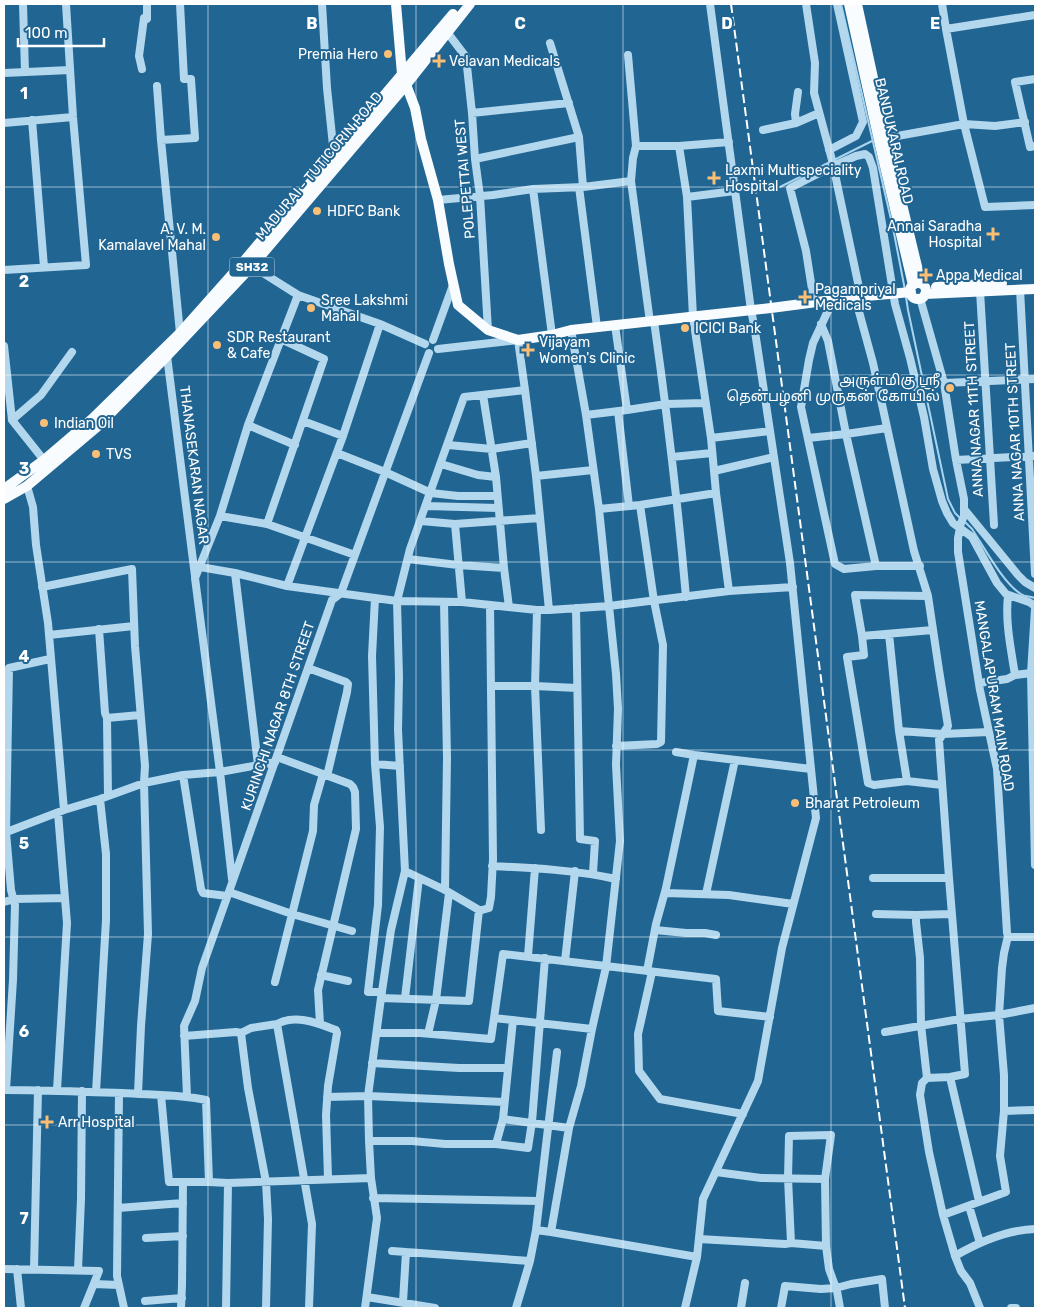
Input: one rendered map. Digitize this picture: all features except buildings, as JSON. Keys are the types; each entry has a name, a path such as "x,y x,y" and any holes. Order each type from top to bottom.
{"main road":[{"path":"396,4 402,74 415,108 421,139 438,200 458,305 488,330 518,340 571,330 858,297 1035,282"},
{"name":"MADURAI - TUTICORIN ROAD","path":"4,499 27,486 248,264 334,155 462,4"},
{"name":"MADURAI - TUTICORIN ROAD","path":"4,489 47,464 97,427 167,356 406,85 470,4"},
{"name":"BANDUKARAI ROAD","path":"849,4 913,291"},
{"name":"BANDUKARAI ROAD","path":"857,4 886,138 913,291"},
{"path":"913,291 1035,289"}],"street":[{"path":"23,4 25,72"},
{"path":"4,270 86,265 73,116 66,4"},
{"path":"142,69 139,56 144,18 147,19 147,4"},
{"path":"161,140 195,138 191,79 184,79 180,4"},
{"path":"322,4 327,88 334,155"},
{"path":"685,1308 696,1257 703,1199 758,1081 782,948 816,818 790,563 751,310 710,4"},
{"path":"806,4 815,63 814,93 833,163 858,297 914,551 928,596 948,726 939,740 965,1074 927,1078 922,1083 920,1095 929,1152 954,1256 961,1271 970,1283 980,1308"},
{"path":"830,150 856,136 863,122 836,4"},
{"path":"942,4 964,124 985,207 1035,205"},
{"path":"946,29 1035,15"},
{"name":"POLEPETTAI WEST","path":"447,32 466,57 480,196 488,330"},
{"path":"550,43 579,138 581,187 597,327"},
{"path":"628,55 636,146 631,181 666,404 686,597"},
{"path":"4,73 70,70"},
{"path":"1035,79 1015,82 1030,147 1035,146"},
{"path":"157,86 180,333"},
{"path":"796,124 795,114 798,92"},
{"path":"472,113 569,103"},
{"path":"763,130 796,124 820,113"},
{"path":"4,123 73,116"},
{"path":"32,120 44,267"},
{"path":"886,138 964,124 995,126 1025,122"},
{"path":"475,159 579,138"},
{"path":"636,146 678,146 728,142"},
{"path":"678,146 687,197 693,317 729,591"},
{"path":"814,302 806,251 790,188 833,163 865,154 869,157 873,168 913,291 895,304 924,417 933,469 947,513 954,523 962,519"},
{"path":"438,200 533,189 581,187 631,181"},
{"path":"533,189 552,335"},
{"path":"687,197 735,191"},
{"path":"248,264 298,295 380,324 425,344"},
{"path":"433,340 454,284"},
{"name":"ANNA NAGAR 10TH STREET","path":"1020,289 1025,380 1032,456 1035,574"},
{"name":"MANGALAPURAM MAIN ROAD","path":"913,291 944,383 964,500 958,538 958,552 979,683 996,769 1008,936 1002,968 999,1015 1004,1076 1004,1111 1000,1156 1006,1192 978,1201"},
{"name":"ANNA NAGAR 11TH STREET","path":"980,291 994,525"},
{"path":"195,578 220,516 248,425 298,295"},
{"path":"833,300 813,343 801,407 836,564 844,569 876,566 920,566"},
{"path":"287,586 337,453 380,324"},
{"path":"822,324 828,341 846,434 876,566"},
{"path":"615,325 628,410"},
{"path":"551,1232 569,1128 581,1086 606,967 620,841 616,746 618,709 616,674 599,509 586,414 571,330"},
{"path":"267,524 324,359 281,339"},
{"path":"425,344 428,340 433,340"},
{"path":"433,340 437,343 438,348"},
{"path":"425,344 425,349 429,353 434,352 438,348 518,340 536,476 549,610"},
{"path":"4,346 12,420 47,464"},
{"path":"12,420 41,395 72,352"},
{"name":"KURINCHI NAGAR 8TH STREET","path":"187,1096 184,1026 195,1001 202,968 332,600 341,593 429,353"},
{"name":"THANASEKARAN NAGAR","path":"167,356 220,772 232,883"},
{"path":"944,383 1035,379"},
{"path":"365,1308 377,1218 371,1178 368,1096 391,930 405,871 398,730 397,601 420,521 464,397 525,390"},
{"path":"483,395 496,476 509,607"},
{"path":"586,414 666,404 705,403"},
{"path":"618,411 629,506"},
{"path":"303,421 343,436"},
{"path":"248,425 295,445"},
{"path":"808,438 887,428"},
{"path":"710,438 770,431"},
{"path":"448,445 492,449 532,443"},
{"path":"672,457 712,452"},
{"path":"337,453 385,472 430,493 458,496 497,496"},
{"path":"956,460 1032,456"},
{"path":"714,471 774,457"},
{"path":"441,464 478,475 496,476"},
{"path":"536,476 593,470"},
{"path":"27,486 34,507 36,545 49,635 68,923 57,1090"},
{"path":"599,509 640,505 716,493"},
{"path":"616,746 657,744 662,742 663,645 654,600 640,505"},
{"path":"426,506 498,508"},
{"path":"220,516 267,524 355,555"},
{"path":"420,521 455,524 540,518"},
{"path":"962,519 1025,582 1035,588"},
{"path":"962,519 997,583 1008,596 1029,602 1035,608 1031,673 1035,864"},
{"path":"455,524 462,602"},
{"path":"408,559 504,568"},
{"path":"200,567 235,573 287,586 397,601 462,602 536,610 609,606 729,591 792,587"},
{"path":"42,587 132,569 134,626 145,766 148,934 138,1094"},
{"path":"235,573 258,765"},
{"path":"928,596 855,595 864,655 848,657 868,783 874,785 906,781 942,785"},
{"path":"1008,596 1006,608 1015,675"},
{"path":"375,598 372,656 375,764 380,827 378,905 368,992 405,998 469,1001 479,910"},
{"path":"428,1034 436,1000 447,892 448,758 444,602"},
{"path":"405,871 479,910 489,908 492,866 490,606"},
{"path":"576,608 580,838 595,841 593,874"},
{"path":"536,610 535,686 541,830"},
{"path":"49,635 134,626"},
{"path":"96,1092 106,920 104,798 107,718 105,713 99,629"},
{"path":"862,636 933,630"},
{"path":"890,634 906,781"},
{"path":"50,658 6,669 5,832 15,913 5,1090 161,1094 206,1100 209,1182"},
{"path":"276,982 313,831 314,805 325,775 348,688 346,682 308,668"},
{"path":"979,683 1031,673"},
{"path":"492,686 578,688"},
{"path":"107,718 140,715"},
{"path":"900,731 943,734 989,732"},
{"path":"676,752 811,769"},
{"path":"694,755 655,930 638,1034 639,1071 660,1100 743,1114"},
{"path":"5,832 144,783 220,772 276,760 350,784 355,792 356,829 318,990 320,1024"},
{"path":"706,894 736,760"},
{"path":"375,764 400,766"},
{"path":"183,776 203,893 228,894 352,931"},
{"path":"492,866 575,872 616,879"},
{"path":"528,956 535,868"},
{"path":"565,961 575,872"},
{"path":"405,998 419,878"},
{"path":"873,878 949,878"},
{"path":"665,892 729,895 794,904"},
{"path":"4,902 14,899 65,898"},
{"path":"876,914 952,914"},
{"path":"916,915 920,958 921,1025 927,1078"},
{"path":"655,930 716,935"},
{"path":"1008,936 1015,938 1035,937"},
{"path":"377,1033 428,1034 491,1039 503,954 716,979 718,1011 770,1017"},
{"path":"369,1141 412,1140 446,1144 496,1144 528,1148 532,1122 545,958"},
{"path":"321,976 348,981"},
{"path":"885,1032 1035,1008"},
{"path":"494,1018 592,1029"},
{"path":"184,1036 241,1032 251,1028 295,1019 306,1020 336,1030 326,1115 328,1178"},
{"path":"496,1144 503,1119 513,1020"},
{"path":"277,1024 312,1224 309,1308"},
{"path":"241,1032 248,1088 266,1182 268,1227 266,1308"},
{"path":"516,1308 530,1261 536,1230 557,1052"},
{"path":"372,1062 458,1068 508,1068"},
{"path":"943,1215 978,1201 950,1077"},
{"path":"34,1269 38,1090"},
{"path":"78,1270 82,1091"},
{"path":"119,1093 117,1276 124,1308"},
{"path":"161,1094 169,1182 228,1183 304,1181 328,1178 371,1178"},
{"path":"327,1097 368,1096 504,1102"},
{"path":"1004,1111 1035,1110"},
{"path":"503,1119 569,1128"},
{"path":"791,1243 788,1136 831,1135 825,1179 826,1246 829,1269 836,1288 840,1308"},
{"path":"716,1172 761,1178 825,1179"},
{"path":"181,1308 183,1182"},
{"path":"226,1308 228,1183"},
{"path":"373,1198 539,1201"},
{"path":"118,1208 183,1203"},
{"path":"969,1206 980,1244"},
{"path":"954,1256 972,1246 1009,1233 1035,1229"},
{"path":"536,1230 696,1257"},
{"path":"146,1238 183,1236"},
{"path":"698,1239 826,1246"},
{"path":"392,1251 530,1261"},
{"path":"402,1302 406,1252"},
{"path":"4,1269 99,1271 85,1307"},
{"path":"17,1269 21,1308"},
{"path":"781,1308 785,1286 821,1289 836,1288 882,1279 885,1308"},
{"path":"741,1308 746,1282"},
{"path":"94,1284 119,1285"},
{"path":"367,1296 435,1308"},
{"path":"145,1301 182,1298"},
{"path":"1011,1308 1016,1308"}],"waterway":[{"path":"841,4 893,228 905,290"},
{"path":"834,160 872,141"},
{"path":"780,187 830,162"},
{"path":"906,297 948,499 955,513 961,519"},
{"path":"965,522 972,529 1007,582 1023,595 1035,598"}],"railway":[{"path":"731,4 905,1308"}],"place":[{"name":"Premia Hero","path":"388,54"},
{"name":"Velavan Medicals","path":"439,61"},
{"name":"Laxmi Multispeciality Hospital","path":"714,178"},
{"name":"HDFC Bank","path":"317,211"},
{"name":"Annai Saradha Hospital","path":"993,234"},
{"name":"A. V. M. Kamalavel Mahal","path":"216,237"},
{"name":"Appa Medical","path":"926,275"},
{"name":"Pagampriyal Medicals","path":"805,297"},
{"name":"Sree Lakshmi Mahal","path":"311,308"},
{"name":"ICICI Bank","path":"685,328"},
{"name":"SDR Restaurant & Cafe","path":"217,345"},
{"name":"Vijayam Women's Clinic","path":"528,350"},
{"name":"அருள்மிகு ஶ்ரீ தென்பழனி முருகன் கோயில்","path":"950,388"},
{"name":"Indian Oil","path":"44,423"},
{"name":"TVS","path":"96,454"},
{"name":"Bharat Petroleum","path":"795,803"},
{"name":"Arr Hospital","path":"47,1122"}]}
